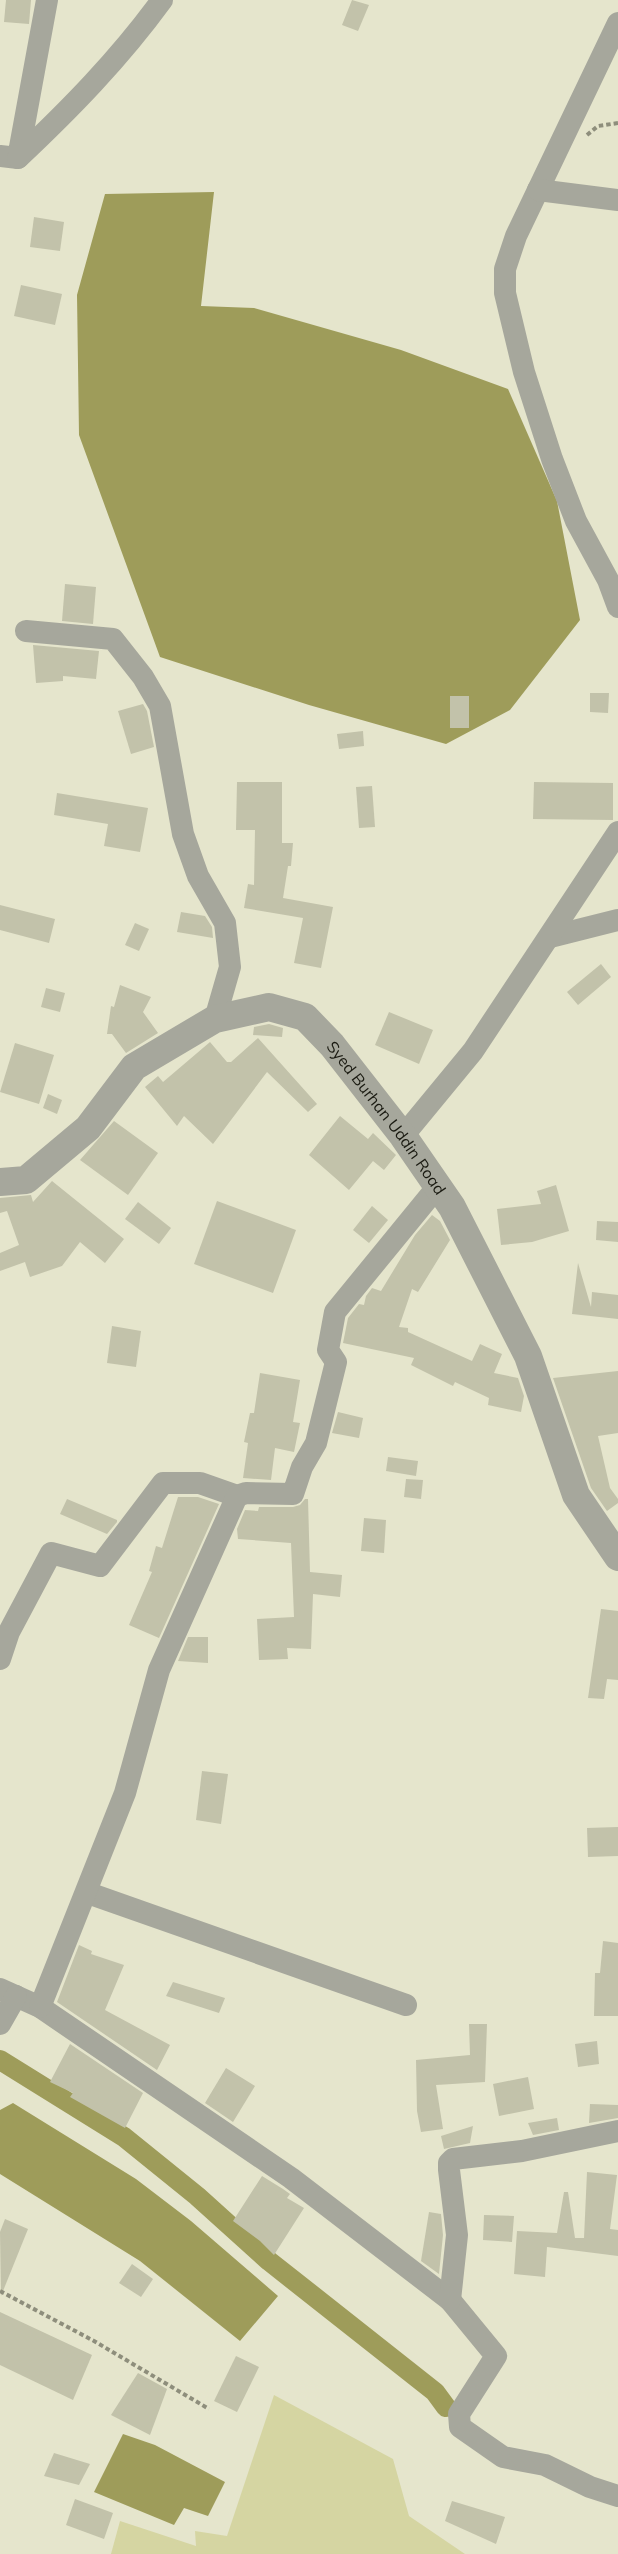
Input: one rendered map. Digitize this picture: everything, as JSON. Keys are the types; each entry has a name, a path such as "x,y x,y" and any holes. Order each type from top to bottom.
{"street":[{"path":"9,157 47,0"},
{"path":"9,157 97,81 134,38 162,0"},
{"path":"618,22 516,236 505,269 505,293 524,372 552,459 576,521 613,581 618,608"},
{"path":"538,190 618,200"},
{"path":"26,631 113,639 144,677 160,706 183,834 198,876 225,923 230,967 215,1019"},
{"path":"403,1136 473,1051 618,832"},
{"path":"550,937 618,920"},
{"name":"Syed Burhan Uddin Road","path":"0,1182 26,1180 88,1128 134,1067 215,1019 269,1007 305,1017 332,1045 403,1136 452,1207 528,1356 576,1495 618,1557"},
{"path":"0,1659 9,1632 51,1553 100,1566 163,1483 200,1483 237,1496 246,1493 293,1494 302,1467 316,1443 336,1362 328,1350 335,1311 438,1186"},
{"path":"40,2007 88,1893 125,1793 159,1670 237,1496"},
{"path":"88,1893 406,2005"},
{"path":"2,2020 8,1993 40,2007 291,2178 450,2300 496,2356 459,2414 460,2427 503,2457 545,2465 590,2487 618,2496"},
{"path":"450,2300 457,2235 449,2163 453,2159 522,2151 618,2130"}],"path":[{"path":"0,2291 94,2341 209,2409"}],"green space":[{"path":"274,2395 393,2459 409,2516 465,2554 111,2554 120,2521 196,2546 195,2531 227,2536"}],"shaded area":[{"path":"214,192 201,306 254,308 401,350 508,389 557,501 580,620 510,710 446,744 309,705 160,657 79,435 77,295 105,194"},
{"path":"13,2103 136,2179 191,2221 278,2296 240,2341 140,2261 0,2174 0,2110"},
{"path":"123,2434 155,2445 225,2482 208,2516 184,2508 174,2525 94,2492"}],"building":[{"path":"6,0 31,0 29,24 4,22"},
{"path":"352,0 369,5 358,31 342,25"},
{"path":"34,217 64,222 60,251 30,247"},
{"path":"21,285 62,294 55,325 14,316"},
{"path":"65,584 96,587 93,624 62,621"},
{"path":"33,645 99,651 96,679 63,676 63,681 36,683"},
{"path":"590,693 609,693 608,713 590,712"},
{"path":"450,696 469,696 469,728 450,728"},
{"path":"143,704 147,711 154,747 131,754 118,711"},
{"path":"363,731 364,746 339,749 337,734"},
{"path":"237,782 282,782 282,843 293,843 291,866 288,866 283,898 333,907 321,968 294,963 303,918 244,908 248,884 254,885 255,830 236,830"},
{"path":"534,782 613,783 613,820 533,819"},
{"path":"372,786 375,827 359,828 356,787"},
{"path":"57,793 148,808 140,852 104,846 108,824 54,815"},
{"path":"0,905 55,919 49,943 0,930"},
{"path":"181,912 205,916 212,927 213,938 177,932"},
{"path":"135,923 149,929 139,951 125,945"},
{"path":"601,964 611,977 578,1005 567,992"},
{"path":"120,985 151,997 143,1012 158,1033 126,1053 112,1034 107,1034 111,1006 114,1007"},
{"path":"46,988 65,993 60,1012 41,1007"},
{"path":"389,1012 433,1030 419,1064 375,1045"},
{"path":"269,1024 283,1028 282,1037 253,1035 254,1027"},
{"path":"258,1038 317,1104 308,1112 267,1072 213,1144 184,1116 177,1126 145,1087 158,1076 163,1082 210,1042 227,1062 231,1062"},
{"path":"15,1043 54,1055 39,1104 0,1092"},
{"path":"48,1094 62,1100 57,1114 43,1108"},
{"path":"340,1116 368,1139 373,1133 396,1155 384,1170 373,1161 349,1190 309,1155"},
{"path":"114,1121 158,1153 128,1195 80,1160"},
{"path":"52,1181 124,1239 105,1263 80,1242 62,1266 30,1277 25,1262 0,1271 0,1253 19,1245 7,1211 0,1213 0,1198 31,1195 33,1202"},
{"path":"556,1185 569,1231 532,1242 501,1245 497,1209 541,1204 537,1191"},
{"path":"217,1201 296,1230 273,1293 194,1264"},
{"path":"138,1202 171,1228 159,1244 125,1219"},
{"path":"372,1206 388,1220 369,1243 353,1230"},
{"path":"432,1215 440,1221 450,1240 418,1292 412,1289 399,1327 408,1328 408,1332 472,1361 480,1344 502,1354 494,1373 518,1378 524,1396 521,1412 488,1405 489,1398 455,1382 453,1386 411,1365 414,1358 343,1343 348,1318 359,1304 364,1305 366,1296 372,1288 381,1291 415,1235"},
{"path":"597,1221 618,1222 618,1242 596,1240"},
{"path":"578,1263 591,1307 592,1292 618,1295 618,1319 572,1314"},
{"path":"112,1326 141,1331 136,1367 107,1363"},
{"path":"618,1371 618,1433 598,1436 610,1488 618,1499 618,1503 607,1511 591,1488 553,1378"},
{"path":"260,1373 300,1380 293,1422 300,1423 294,1452 275,1448 271,1480 243,1478 248,1443 244,1442 250,1413 254,1413"},
{"path":"338,1412 363,1418 359,1438 332,1433"},
{"path":"388,1457 418,1461 416,1476 386,1471"},
{"path":"406,1479 423,1480 421,1499 404,1497"},
{"path":"178,1497 198,1497 219,1504 159,1638 129,1625 152,1572 149,1571 156,1546 162,1548"},
{"path":"67,1499 117,1520 117,1522 107,1534 60,1514"},
{"path":"308,1499 310,1572 342,1575 340,1597 313,1594 311,1649 287,1648 288,1659 259,1660 257,1619 294,1617 291,1543 238,1539 237,1529 245,1510 258,1511 259,1507 293,1507 300,1505"},
{"path":"364,1518 386,1520 384,1553 361,1551"},
{"path":"601,1609 618,1611 618,1680 607,1679 604,1699 588,1698"},
{"path":"188,1637 208,1637 208,1663 178,1661"},
{"path":"202,1771 228,1774 221,1824 196,1820"},
{"path":"618,1827 618,1856 588,1857 587,1828"},
{"path":"603,1941 618,1943 618,2016 594,2016 595,1973 600,1973"},
{"path":"79,1945 92,1951 91,1954 124,1965 105,2010 170,2045 157,2070 57,2002"},
{"path":"173,1982 225,1998 219,2013 166,1996"},
{"path":"469,2024 487,2024 485,2082 436,2085 443,2129 421,2132 417,2111 416,2060 470,2055"},
{"path":"597,2041 599,2064 578,2067 575,2044"},
{"path":"70,2044 143,2093 125,2128 70,2097 73,2093 50,2082"},
{"path":"226,2068 255,2086 233,2122 205,2103"},
{"path":"528,2077 534,2109 499,2116 493,2084"},
{"path":"590,2104 618,2105 618,2118 589,2123"},
{"path":"557,2118 559,2130 533,2135 528,2123"},
{"path":"473,2126 470,2143 444,2149 441,2136"},
{"path":"587,2172 617,2175 610,2229 618,2230 618,2256 547,2247 545,2277 514,2274 517,2231 557,2233 564,2192 568,2192 575,2238 584,2238"},
{"path":"262,2176 290,2194 287,2198 304,2208 274,2255 260,2241 233,2221"},
{"path":"429,2212 441,2214 443,2235 439,2274 421,2261"},
{"path":"484,2215 514,2216 512,2242 483,2240"},
{"path":"5,2219 28,2229 1,2296 0,2232"},
{"path":"132,2264 153,2279 141,2297 119,2283"},
{"path":"0,2312 92,2355 73,2400 0,2365"},
{"path":"236,2356 259,2367 237,2412 214,2401"},
{"path":"138,2373 167,2389 150,2435 111,2415"},
{"path":"54,2453 90,2464 79,2485 44,2476"},
{"path":"75,2499 113,2513 104,2539 66,2525"},
{"path":"452,2501 505,2517 496,2544 445,2521"}],"waterway":[{"path":"0,2060 124,2137 197,2196 269,2261 435,2392 446,2407"}]}
